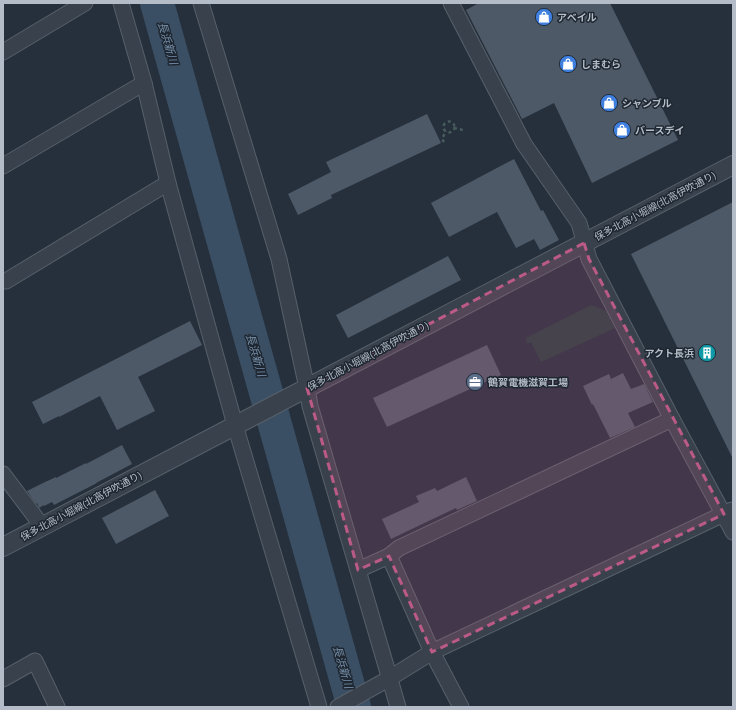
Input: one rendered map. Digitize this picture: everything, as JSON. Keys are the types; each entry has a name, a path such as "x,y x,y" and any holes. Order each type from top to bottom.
{"street":[{"path":"3,52 85,3"},
{"path":"121,3 144,83 168,183 241,422 319,707"},
{"path":"201,3 279,259 303,390 310,406 358,570 386,680 398,707"},
{"path":"451,3 524,144 579,224 589,259 672,419 728,512 733,532"},
{"path":"3,166 144,83"},
{"name":"保多北高小堀線(北高伊吹通り)","path":"3,546 733,165"},
{"path":"3,281 6,281 168,183"},
{"path":"358,570 389,556 399,548 672,419"},
{"path":"3,474 42,526"},
{"path":"338,707 432,652 728,512"},
{"path":"389,556 432,652 461,707"},
{"path":"3,679 35,661 57,707"}],"path":[{"path":"446,131 443,127 447,121 453,123 454,128"},
{"path":"446,131 451,132 454,128"},
{"path":"454,128 464,132"},
{"path":"444,142 442,139 446,131"}],"highlighted area":[{"path":"584,243 589,259 724,514 432,652 389,556 358,570 307,388"}],"green space":[{"path":"591,305 606,311 615,328 541,362 531,342 527,344 526,338"}],"building":[{"path":"479,3 610,3 678,140 592,183 554,103 522,119 466,10"},
{"path":"427,114 441,143 331,195 332,198 298,215 288,194 331,172 326,162"},
{"path":"514,159 541,211 543,210 559,240 540,250 534,239 516,248 497,212 449,237 431,203"},
{"name":"アクト長浜","path":"733,202 733,459 631,254"},
{"path":"448,256 461,280 348,338 336,315"},
{"path":"190,321 202,345 138,377 155,411 117,430 100,396 43,424 32,402"},
{"path":"487,345 501,375 387,427 373,398"},
{"path":"623,373 631,389 644,384 653,402 628,413 635,427 610,438 583,386 609,374 611,379"},
{"path":"122,445 132,464 54,505 52,502 39,508 37,503 36,504 27,491 86,464"},
{"path":"466,477 477,501 457,510 456,508 391,539 382,519 419,502 416,496 435,488 437,491"},
{"path":"155,490 169,516 116,544 102,518"}],"waterway":[{"name":"長浜新川","path":"157,3 354,707"}],"place":[{"name":"アベイル","path":"544,17"},
{"name":"しまむら","path":"568,64"},
{"name":"シャンブル","path":"609,103"},
{"name":"バースデイ","path":"622,130"},
{"name":"アクト長浜","path":"707,353"},
{"name":"鶴賀電機滋賀工場","path":"475,382"}]}
